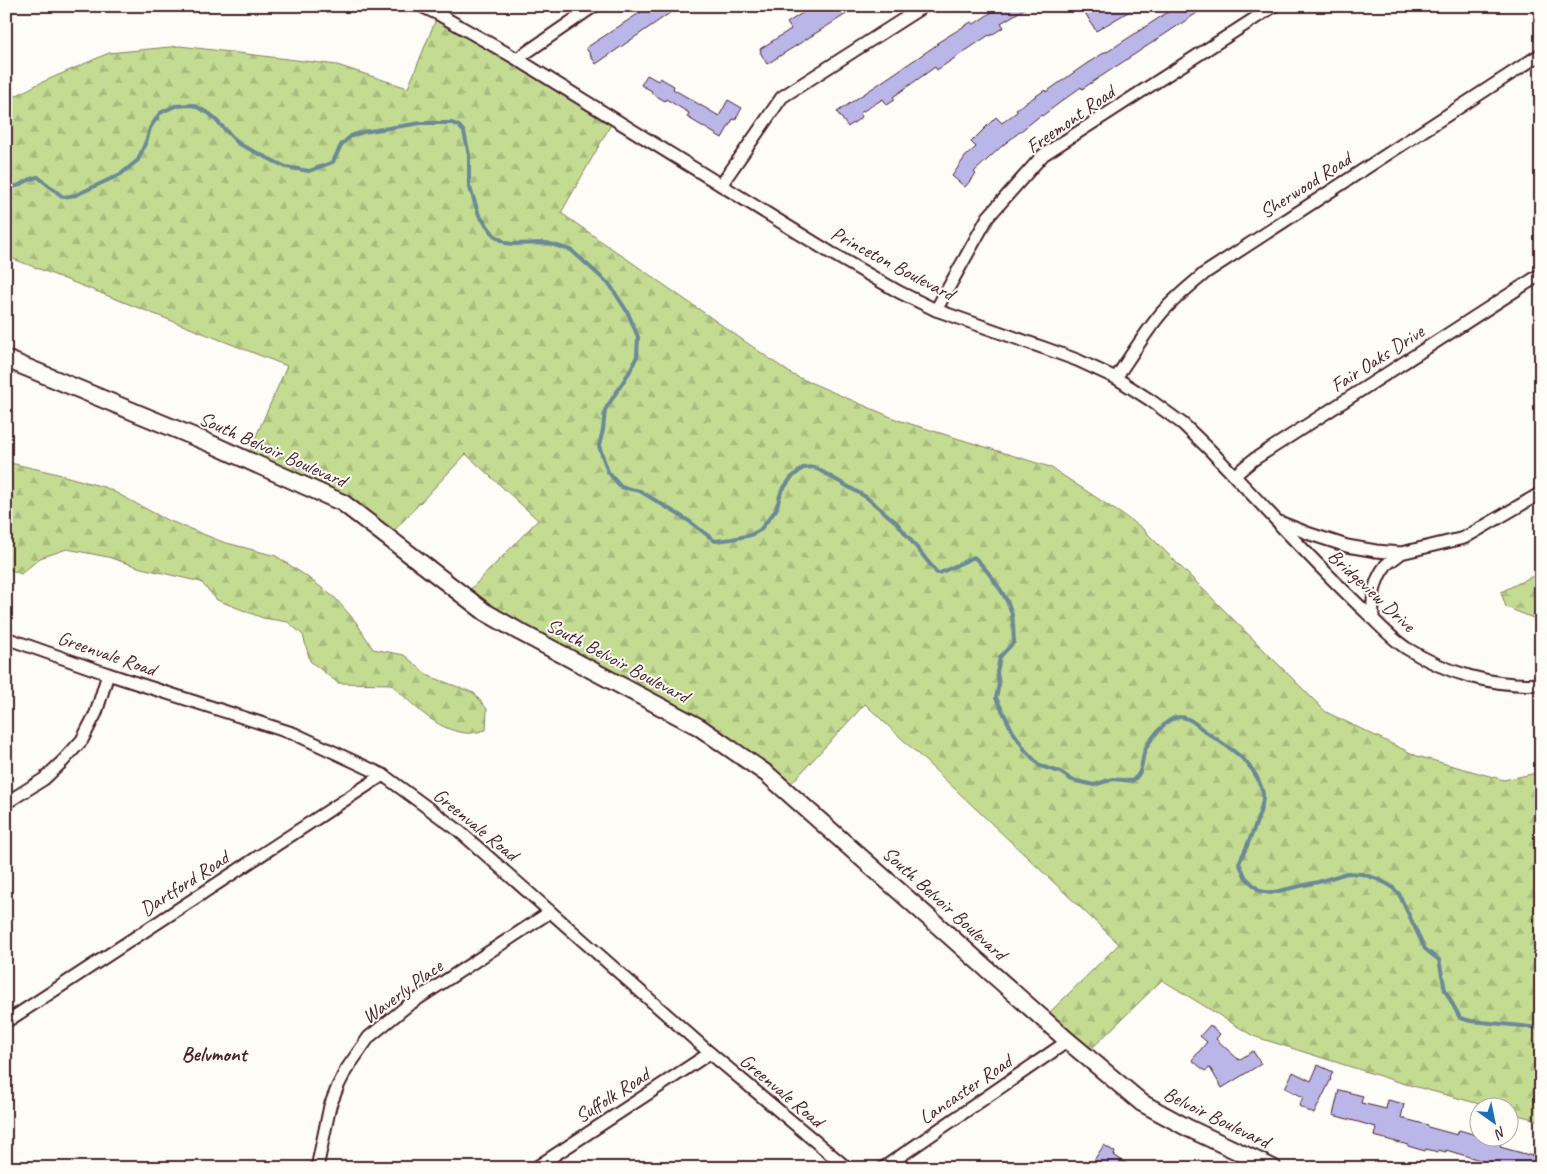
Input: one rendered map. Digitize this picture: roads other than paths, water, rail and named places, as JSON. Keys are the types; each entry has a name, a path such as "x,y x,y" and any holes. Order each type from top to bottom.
{"street":[{"name":"Princeton Boulevard","path":"421,6 517,59 831,253 899,292 936,310 1048,349 1116,378 1183,424 1235,475 1277,522 1348,546 1376,551 1402,552 1464,538 1541,494"},
{"path":"517,59 594,6"},
{"path":"721,185 782,97 924,6"},
{"name":"Freemont Road","path":"936,310 988,217 1043,155 1274,6"},
{"name":"Sherwood Road","path":"1116,378 1138,343 1160,315 1204,273 1541,54"},
{"name":"Fair Oaks Drive","path":"1235,475 1253,460 1541,274"},
{"name":"South Belvoir Boulevard","path":"6,360 208,442 343,503 485,612 699,727 767,774 1068,1041 1142,1103"},
{"name":"Bridgeview Drive","path":"1277,522 1372,619 1406,648 1436,664 1466,676 1494,682 1524,685 1541,684"},
{"name":"Princeton Boulevard","path":"1372,619 1372,599 1376,582 1386,565 1402,552"},
{"name":"Greenvale Road","path":"6,638 108,674 294,734 383,775 458,830 710,1053 847,1168"},
{"path":"6,803 44,778 82,740 96,713 108,674"},
{"name":"Dartford Road","path":"6,1022 383,775"},
{"name":"Waverly Place","path":"317,1168 333,1099 346,1070 369,1037 406,1006 550,912"},
{"name":"Lancaster Road","path":"883,1168 1068,1041"},
{"name":"Suffolk Road","path":"535,1168 710,1053"},
{"name":"Belvoir Boulevard","path":"1142,1103 1188,1128 1273,1168"},
{"path":"6,1166 13,1168"}],"waterway":[{"path":"6,187 17,186 38,177 63,197 76,195 121,174 138,160 150,128 160,113 175,106 193,105 210,114 239,144 286,167 309,171 333,162 341,145 351,136 363,132 421,123 452,123 459,126 464,132 469,155 469,185 479,215 494,235 506,243 547,243 571,250 610,285 628,313 638,337 637,356 630,371 605,410 599,446 608,472 621,487 640,491 689,521 715,541 751,535 760,530 776,510 781,492 791,478 803,468 814,467 866,497 897,523 937,573 974,557 1001,590 1009,605 1013,619 1014,642 1000,657 997,672 999,684 996,698 1012,730 1025,750 1040,766 1060,772 1072,780 1094,785 1113,779 1132,781 1141,770 1147,746 1161,728 1168,721 1177,717 1190,720 1244,760 1260,784 1263,795 1261,810 1239,863 1246,878 1260,891 1270,893 1347,873 1363,874 1380,880 1391,886 1399,894 1425,949 1439,960 1445,990 1460,1018 1471,1021 1541,1028"}],"district":[{"name":"Belvmont","path":"214,1054"}]}
